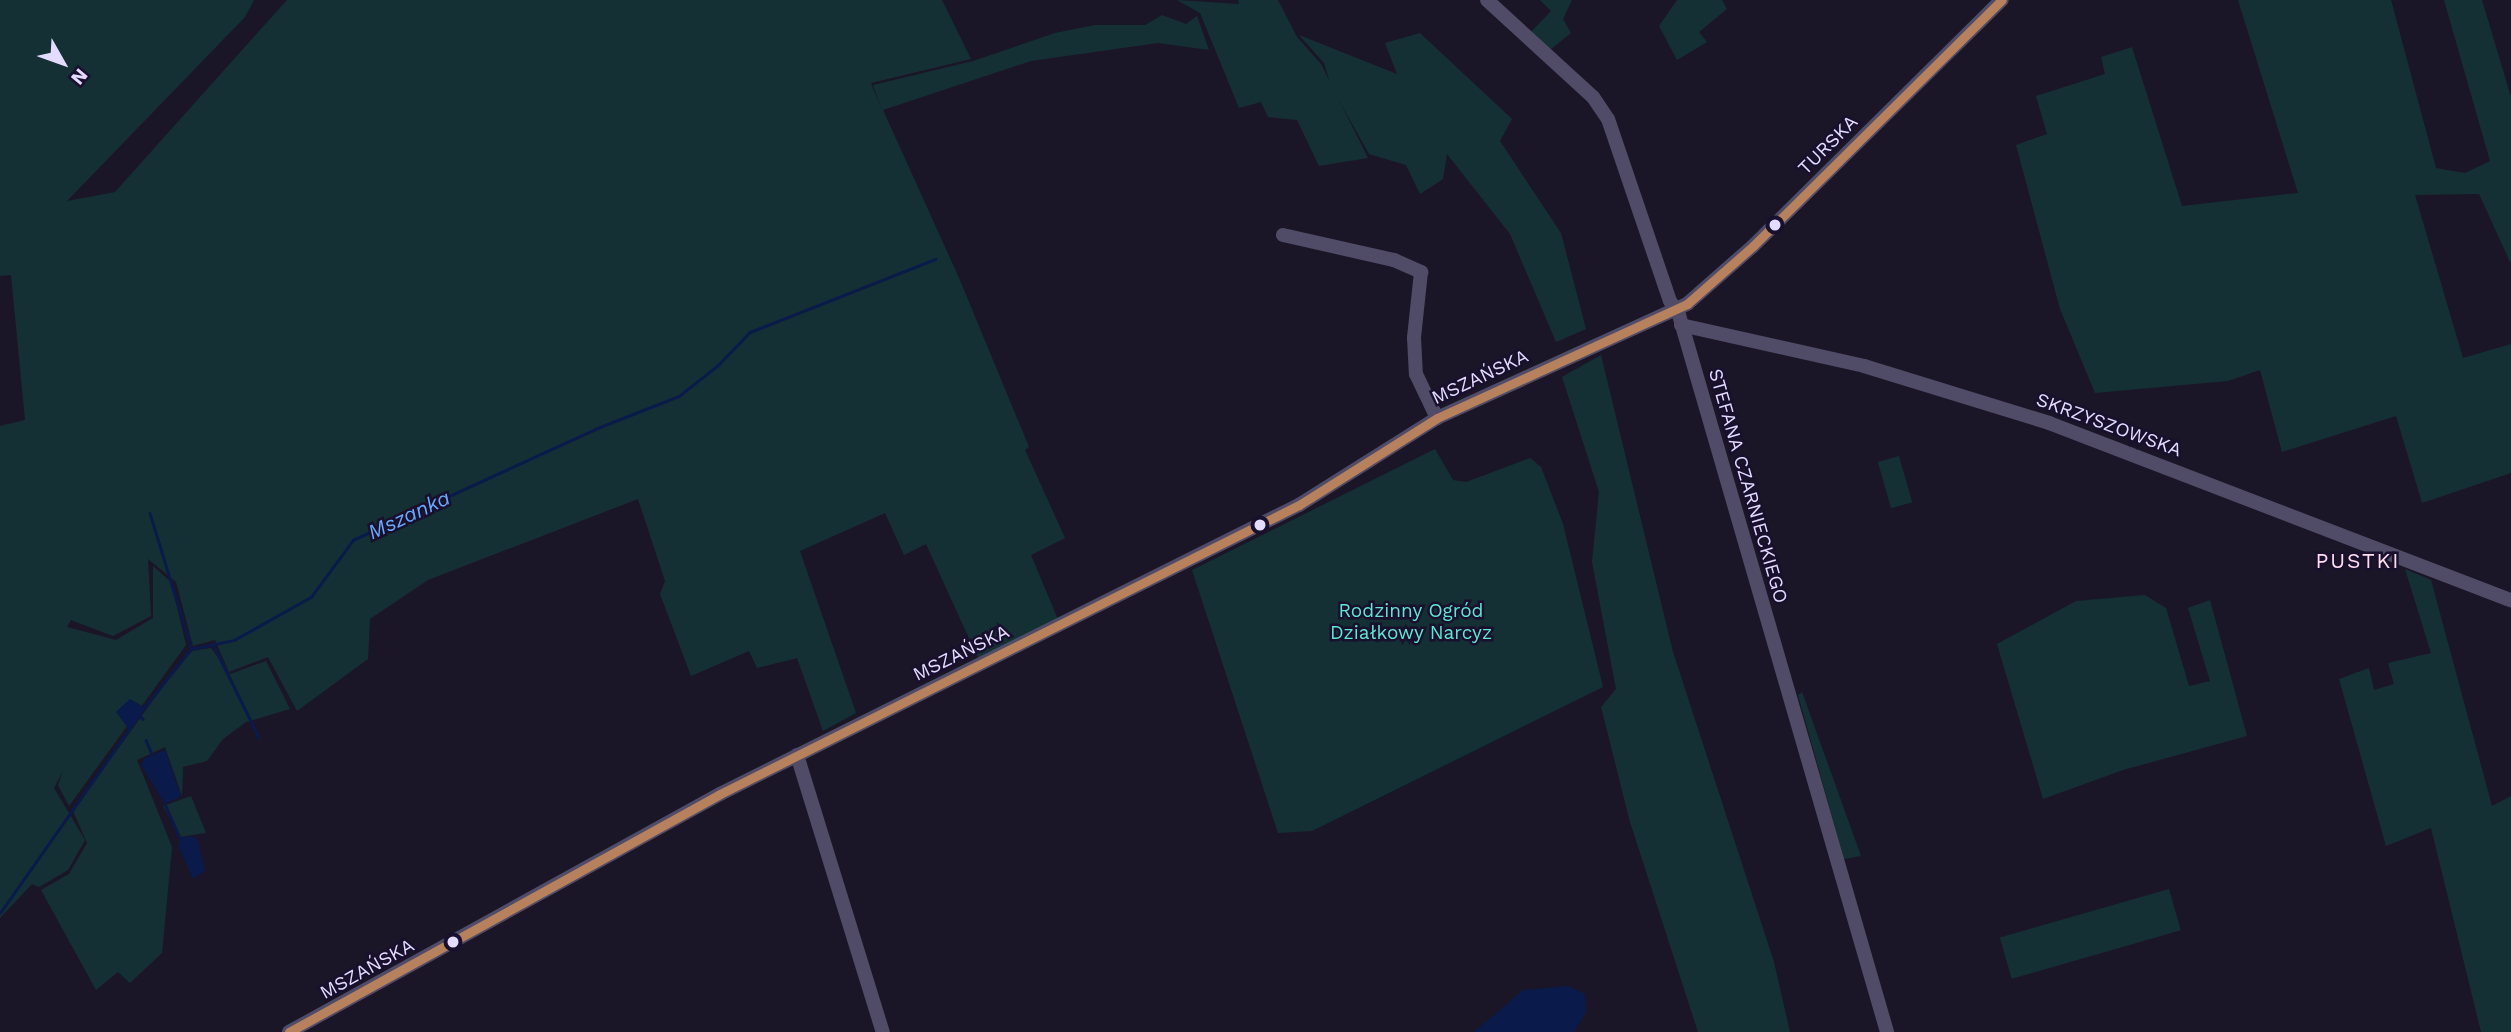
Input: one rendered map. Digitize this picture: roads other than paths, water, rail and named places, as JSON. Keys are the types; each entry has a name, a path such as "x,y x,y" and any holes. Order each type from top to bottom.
{"street":[{"name":"STEFANA CZARNIECKIEGO","path":"1487,0 1592,97 1608,119 1678,318 1886,1032"},
{"name":"TURSKA","path":"1656,320 1678,318 2003,0"},
{"path":"1283,235 1394,260 1421,272 1413,338 1416,373 1437,418"},
{"name":"SKRZYSZOWSKA","path":"1678,318 1864,366 2025,415 2144,456 2511,600"},
{"name":"MSZAŃSKA","path":"289,1032 797,755 1299,505 1437,418 1656,320"},
{"path":"797,755 883,1032"}],"water":[{"path":"130,699 146,708 130,731 116,712"},
{"path":"165,750 181,796 165,804 141,765 145,758"},
{"path":"180,838 197,838 205,871 193,879 178,846"},
{"path":"1568,986 1585,994 1586,1012 1574,1032 1474,1032 1523,990"}],"waterway":[{"name":"Mszanka","path":"144,708 191,649 234,640 311,597 353,540 595,429 679,396 717,366 750,332 935,259"},
{"path":"150,513 191,647"},
{"path":"214,646 259,737"},
{"name":"Mszanka","path":"140,716 143,719"},
{"name":"Mszanka","path":"0,913 130,728"},
{"path":"146,740 152,754"},
{"path":"165,804 180,838"}],"district":[{"name":"PUSTKI","path":"2358,561"}],"park label":[{"name":"Rodzinny Ogród Działkowy Narcyz","path":"1411,622"}]}
